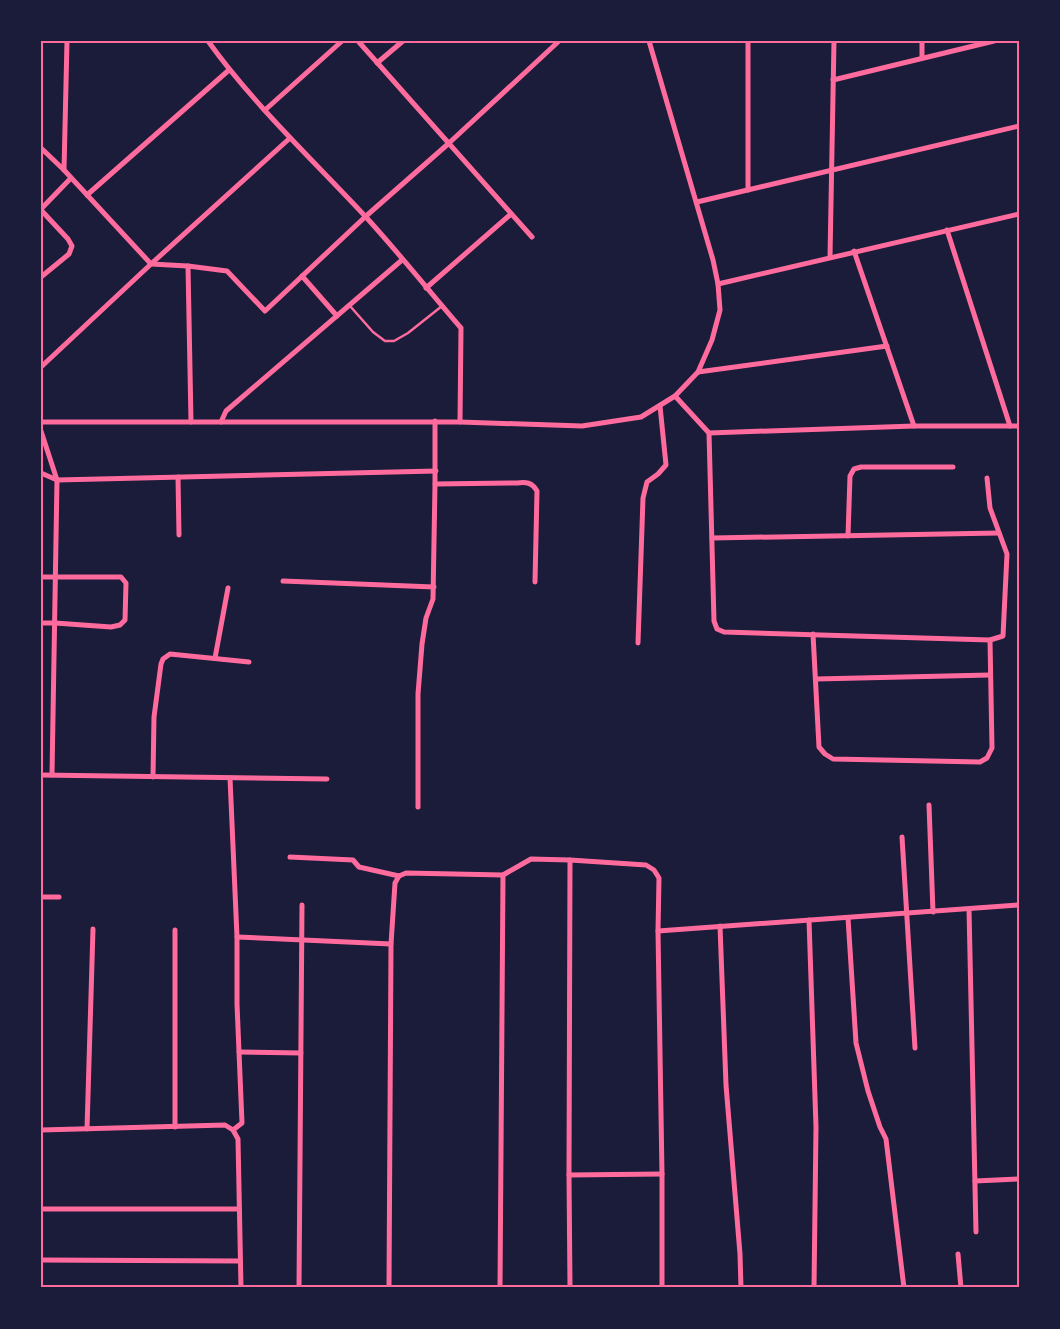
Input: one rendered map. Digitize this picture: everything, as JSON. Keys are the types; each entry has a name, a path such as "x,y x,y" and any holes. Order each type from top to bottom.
{"street":[{"path":"64,170 68,41"},
{"path":"208,41 229,70 365,217 461,328 460,422"},
{"path":"265,110 342,41"},
{"path":"358,41 532,237"},
{"path":"377,63 402,41"},
{"path":"41,148 64,170 151,264 227,271 265,311 558,41"},
{"path":"41,422 435,421 582,426 641,417 676,396 698,372 712,340 720,310 718,284 713,260 649,41"},
{"path":"748,41 748,190"},
{"path":"830,257 834,41"},
{"path":"922,41 922,58"},
{"path":"833,80 994,41"},
{"path":"87,195 229,70"},
{"path":"697,202 1019,126"},
{"path":"41,368 151,264 290,138"},
{"path":"41,277 69,254 72,246 68,239 41,210 71,178"},
{"path":"426,288 511,214"},
{"path":"718,284 1019,214"},
{"path":"947,230 1010,426"},
{"path":"854,251 914,426"},
{"path":"221,422 226,411 402,260"},
{"path":"188,266 191,422"},
{"path":"302,276 337,316"},
{"path":"698,372 887,346"},
{"path":"676,396 710,433 714,622 717,629 724,632 990,640 1004,636 1007,554 990,508 987,478"},
{"path":"638,643 643,498 647,482 666,465 660,406"},
{"path":"418,807 418,694 422,644 434,587 435,421"},
{"path":"710,433 914,426 1019,426"},
{"path":"41,430 57,480 52,775"},
{"path":"848,536 850,476 854,469 861,467 953,467"},
{"path":"41,474 57,480 436,471"},
{"path":"178,477 179,535"},
{"path":"436,484 526,482 534,485 537,491 535,582"},
{"path":"712,538 999,533"},
{"path":"41,577 121,577 126,583 125,620 120,625 111,627 41,623"},
{"path":"283,581 434,587"},
{"path":"215,658 228,588"},
{"path":"813,634 820,747 825,754 833,759 980,762 988,758 992,748 990,640"},
{"path":"153,777 154,717 163,659 170,654 249,662"},
{"path":"816,679 990,675"},
{"path":"41,775 327,779"},
{"path":"230,778 242,1123 233,1130"},
{"path":"929,805 933,912"},
{"path":"902,837 916,1048"},
{"path":"290,857 353,860 359,867 399,876 406,873 503,875 531,859 646,865 654,870 659,878 662,1288"},
{"path":"570,860 570,1288"},
{"path":"500,1288 503,875"},
{"path":"389,1288 391,944 395,883 399,876"},
{"path":"41,897 59,897"},
{"path":"299,1288 302,905"},
{"path":"658,931 1019,905"},
{"path":"969,909 976,1232"},
{"path":"848,918 856,1043 868,1091 880,1128 886,1139 904,1288"},
{"path":"809,920 816,1127 814,1288"},
{"path":"720,926 726,1085 740,1254 741,1288"},
{"path":"88,1129 93,929"},
{"path":"175,930 175,1127"},
{"path":"237,937 391,944"},
{"path":"239,1052 300,1053"},
{"path":"41,1130 225,1125 233,1130 238,1139 241,1288"},
{"path":"569,1175 662,1174"},
{"path":"975,1180 1019,1179"},
{"path":"41,1210 240,1209"},
{"path":"958,1254 961,1288"},
{"path":"41,1260 240,1261"}],"lane":[{"path":"349,306 373,332 385,341 394,341 408,333 442,306"}]}
